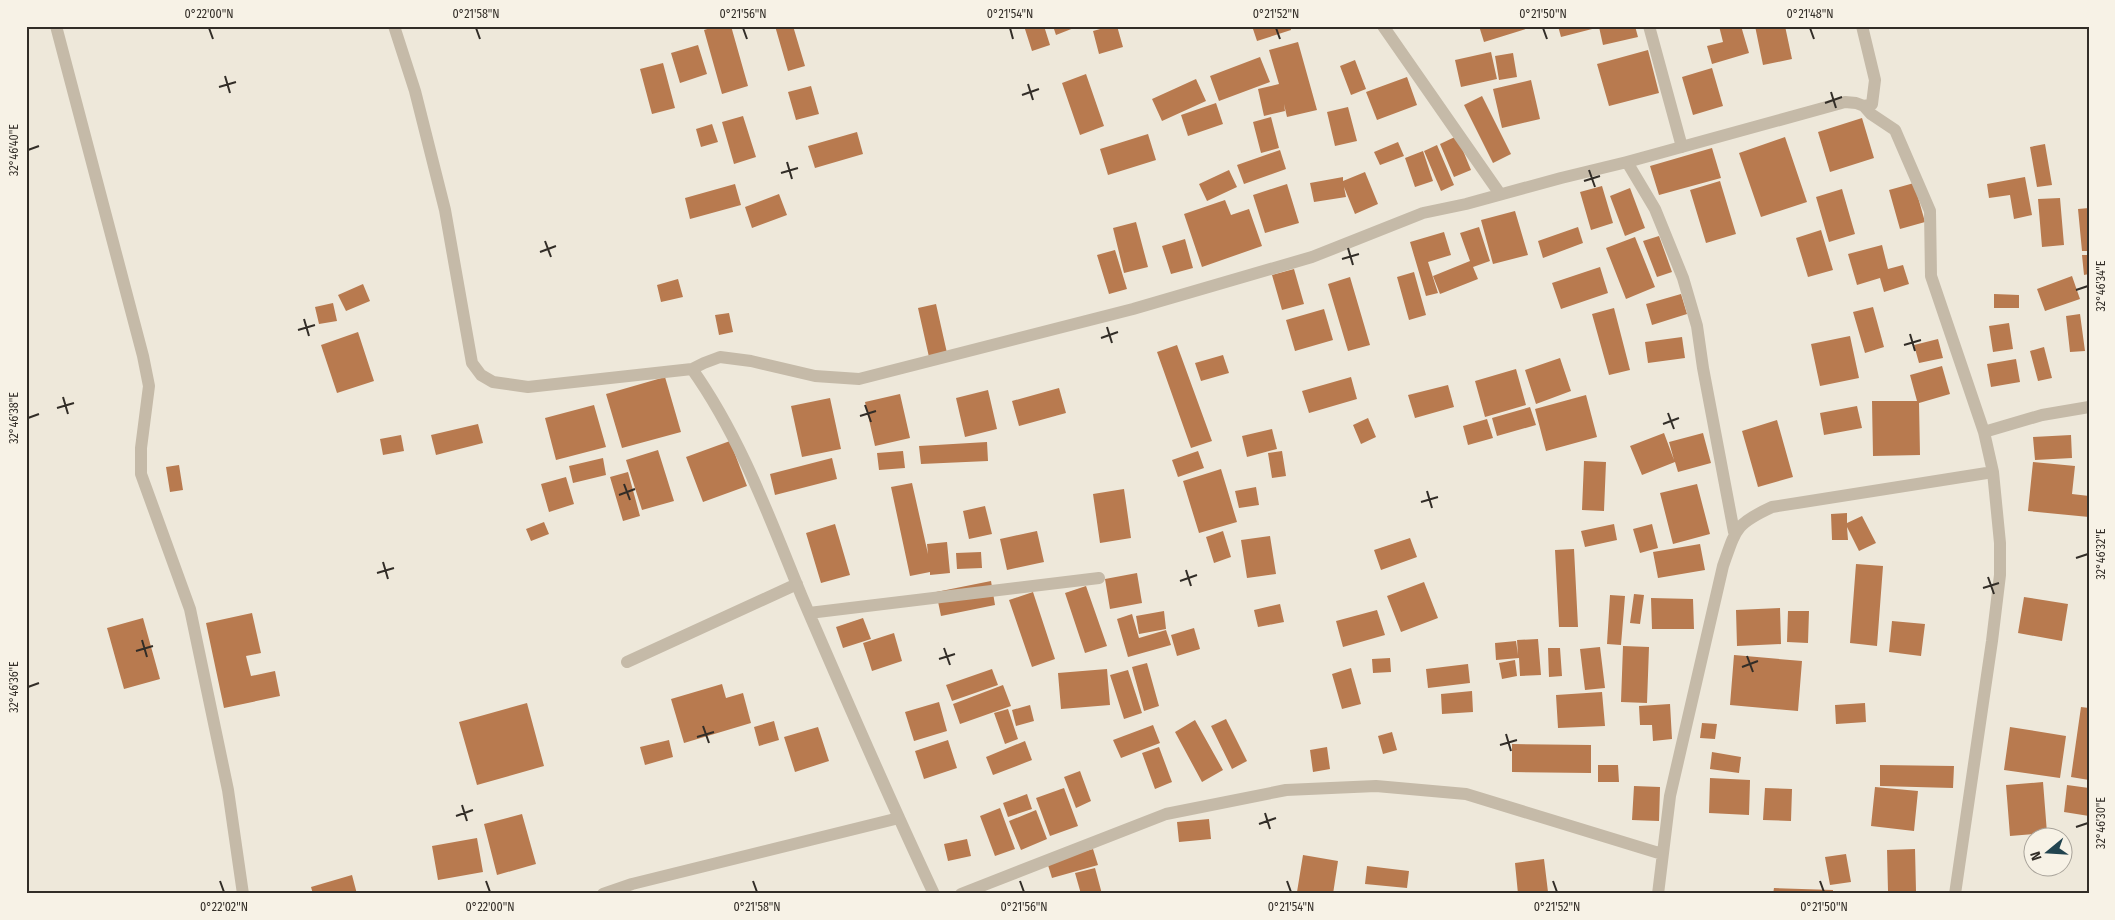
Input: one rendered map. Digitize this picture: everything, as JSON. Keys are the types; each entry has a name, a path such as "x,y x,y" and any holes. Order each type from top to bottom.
{"street":[{"path":"56,26 143,356 149,386 141,448 142,474 190,609 228,790 243,894"},
{"path":"394,26 415,90 445,210 472,363 481,375 493,382 528,387 692,369 720,358 752,361 815,376 859,380 1133,309 1312,257 1423,213 1466,204 1627,162 1845,102 1856,102 1864,106 1871,114 1895,130 1930,211 1931,276 1984,432 1993,472 1999,524 2000,575 1955,894"},
{"path":"1383,26 1500,194"},
{"path":"1649,26 1682,147"},
{"path":"1862,26 1874,80 1872,104 1864,106"},
{"path":"1627,162 1655,209 1683,278 1697,326 1703,368 1734,532 1723,566 1670,796 1658,894"},
{"path":"692,369 708,392 741,452 899,818 934,894"},
{"path":"1984,432 2042,415 2089,407"},
{"path":"1734,532 1750,518 1772,507 1993,472"},
{"path":"810,613 1099,578"},
{"path":"627,662 797,584"},
{"path":"960,894 1166,814 1286,790 1376,786 1466,794 1662,854"},
{"path":"604,894 632,884 899,818"}],"building":[{"path":"717,26 731,26 748,86 722,94 704,30"},
{"path":"775,26 793,26 805,66 788,71"},
{"path":"1024,26 1044,26 1050,45 1032,51"},
{"path":"1053,26 1079,26 1056,35"},
{"path":"1117,26 1123,47 1099,54 1093,31"},
{"path":"1252,26 1290,26 1291,30 1257,41"},
{"path":"1479,26 1532,26 1532,27 1484,42"},
{"path":"1558,26 1596,26 1596,28 1561,37"},
{"path":"1635,26 1638,37 1603,45 1599,27"},
{"path":"1719,26 1741,26 1749,53 1712,64 1707,46 1723,42"},
{"path":"1755,26 1785,26 1792,59 1763,65"},
{"path":"1298,42 1317,110 1287,117 1284,104 1285,111 1264,116 1258,89 1279,84 1269,50"},
{"path":"698,45 707,74 680,83 671,53"},
{"path":"1648,50 1659,93 1609,106 1597,64"},
{"path":"1491,52 1497,79 1461,87 1455,60"},
{"path":"1513,53 1517,77 1499,80 1495,56"},
{"path":"1260,57 1270,82 1219,101 1210,76"},
{"path":"1355,60 1366,89 1351,95 1340,66"},
{"path":"663,63 675,108 652,114 640,69"},
{"path":"1712,68 1723,106 1693,115 1682,77"},
{"path":"1086,74 1104,126 1080,135 1062,83"},
{"path":"1407,77 1417,105 1377,120 1366,92"},
{"path":"1196,79 1206,101 1162,121 1152,99"},
{"path":"1531,80 1540,119 1502,128 1493,89"},
{"path":"811,86 819,114 796,120 788,92"},
{"path":"1482,96 1511,154 1493,163 1464,105"},
{"path":"1216,103 1223,124 1188,136 1181,115"},
{"path":"1348,107 1357,141 1335,146 1327,112"},
{"path":"743,116 756,157 734,164 722,122"},
{"path":"1271,117 1279,148 1261,153 1253,122"},
{"path":"1862,118 1874,158 1830,172 1818,132"},
{"path":"712,124 718,142 701,147 696,129"},
{"path":"857,132 863,154 815,168 808,146"},
{"path":"1148,134 1156,160 1108,175 1100,149"},
{"path":"1457,136 1471,170 1454,177 1440,144"},
{"path":"1785,137 1807,202 1761,217 1739,153"},
{"path":"1398,142 1404,156 1380,165 1374,152"},
{"path":"2045,144 2052,185 2037,187 2030,147"},
{"path":"1437,145 1454,185 1441,191 1424,151"},
{"path":"1712,148 1721,178 1659,195 1650,166"},
{"path":"1280,150 1286,169 1244,184 1237,165"},
{"path":"1423,151 1433,181 1415,187 1405,158"},
{"path":"1229,170 1237,187 1207,201 1199,184"},
{"path":"1365,172 1378,204 1355,214 1344,187 1346,197 1314,202 1310,183 1343,177 1343,181"},
{"path":"2025,177 2032,215 2014,219 2010,195 1989,198 1987,184"},
{"path":"1720,181 1736,234 1706,243 1690,190"},
{"path":"1914,183 1925,222 1900,229 1889,190"},
{"path":"735,184 741,205 690,219 685,198"},
{"path":"1287,184 1299,223 1265,233 1253,195"},
{"path":"1602,186 1613,223 1591,230 1580,192"},
{"path":"1630,188 1645,228 1625,236 1610,196"},
{"path":"1842,189 1855,234 1829,242 1816,197"},
{"path":"779,194 787,215 752,228 745,207"},
{"path":"2060,198 2064,245 2042,247 2038,199"},
{"path":"1225,200 1231,215 1249,209 1262,246 1202,267 1184,214"},
{"path":"2089,208 2089,251 2082,251 2078,209"},
{"path":"1515,211 1528,255 1493,264 1481,220"},
{"path":"1136,222 1148,267 1124,273 1113,228"},
{"path":"1479,227 1490,261 1473,267 1478,279 1440,294 1433,276 1470,261 1460,233"},
{"path":"1578,227 1583,243 1543,258 1538,241"},
{"path":"1821,230 1833,270 1808,277 1796,238"},
{"path":"1444,232 1451,255 1428,262 1438,293 1426,296 1410,242"},
{"path":"1659,236 1672,272 1657,277 1643,241"},
{"path":"1635,237 1655,287 1626,299 1606,248"},
{"path":"1185,239 1193,268 1171,274 1162,246"},
{"path":"1882,245 1888,269 1903,265 1909,284 1884,292 1880,278 1857,285 1848,254"},
{"path":"1115,250 1127,289 1109,294 1097,255"},
{"path":"2082,255 2089,255 2089,274 2084,275"},
{"path":"1600,267 1608,293 1561,309 1552,283"},
{"path":"1294,269 1304,304 1282,310 1272,275"},
{"path":"1414,272 1426,315 1409,320 1397,277"},
{"path":"2072,276 2080,299 2045,311 2037,289"},
{"path":"1350,277 1370,345 1348,351 1328,284"},
{"path":"678,279 683,297 661,302 657,285"},
{"path":"363,284 370,301 346,311 338,295"},
{"path":"1681,294 1687,314 1652,325 1646,304"},
{"path":"1994,294 2019,295 2019,308 1994,308"},
{"path":"333,303 337,321 319,324 315,307"},
{"path":"936,304 947,353 929,357 918,308"},
{"path":"1873,307 1884,347 1865,353 1853,312"},
{"path":"1614,308 1630,370 1609,375 1592,314"},
{"path":"1324,309 1333,340 1295,351 1286,320"},
{"path":"729,313 733,332 719,335 715,315"},
{"path":"2080,314 2085,351 2070,352 2066,316"},
{"path":"2009,323 2013,349 1993,352 1989,326"},
{"path":"358,332 374,381 337,393 321,345"},
{"path":"1850,336 1859,378 1820,386 1811,344"},
{"path":"1682,337 1685,358 1648,363 1645,342"},
{"path":"1938,339 1943,358 1919,363 1914,345"},
{"path":"1177,345 1212,441 1191,448 1157,352"},
{"path":"2044,347 2052,378 2038,381 2030,351"},
{"path":"1223,355 1229,373 1201,381 1195,363"},
{"path":"1560,358 1571,391 1536,404 1525,370"},
{"path":"2016,359 2020,382 1991,387 1987,364"},
{"path":"1942,366 1950,394 1919,403 1920,455 1873,456 1872,401 1917,401 1910,375"},
{"path":"1516,369 1526,405 1485,417 1475,381"},
{"path":"665,377 681,432 622,448 606,394"},
{"path":"1351,377 1357,399 1309,413 1302,391"},
{"path":"1448,385 1454,407 1415,418 1408,395"},
{"path":"1059,388 1066,413 1019,426 1012,401"},
{"path":"988,390 997,429 965,437 956,398"},
{"path":"900,394 910,438 875,446 865,402"},
{"path":"1586,395 1597,437 1546,451 1535,409"},
{"path":"830,398 841,449 802,457 791,406"},
{"path":"594,405 606,447 556,460 545,418"},
{"path":"1857,406 1862,428 1824,435 1820,413"},
{"path":"1530,407 1536,425 1497,436 1492,418"},
{"path":"1368,418 1376,437 1361,444 1353,425"},
{"path":"1487,419 1493,438 1468,445 1463,426"},
{"path":"1777,420 1793,477 1758,487 1742,431"},
{"path":"478,424 483,443 436,455 431,435"},
{"path":"1272,429 1277,449 1247,457 1242,436"},
{"path":"1664,433 1674,460 1669,442 1703,433 1711,463 1678,472 1675,462 1642,475 1630,446"},
{"path":"401,435 404,451 383,455 380,439"},
{"path":"2071,435 2072,458 2035,460 2033,437"},
{"path":"730,441 747,486 703,502 686,457"},
{"path":"987,442 988,461 921,464 919,446"},
{"path":"658,450 674,501 642,510 626,460"},
{"path":"903,451 905,468 879,470 877,453"},
{"path":"1198,451 1204,468 1178,477 1172,460"},
{"path":"1282,451 1286,476 1272,478 1268,453"},
{"path":"603,458 606,475 573,483 569,466"},
{"path":"832,458 837,479 775,495 770,474"},
{"path":"1584,461 1606,462 1604,511 1582,510"},
{"path":"2033,462 2075,466 2072,494 2089,496 2089,517 2028,511"},
{"path":"179,465 183,490 170,492 166,467"},
{"path":"1221,469 1237,522 1199,533 1183,481"},
{"path":"628,472 640,516 623,521 610,477"},
{"path":"566,477 574,504 549,512 541,484"},
{"path":"912,483 928,554 927,544 947,542 950,573 930,575 930,572 910,576 891,487"},
{"path":"1697,484 1710,534 1673,544 1660,493"},
{"path":"1256,487 1259,505 1239,508 1235,491"},
{"path":"1124,489 1131,538 1100,543 1093,494"},
{"path":"985,506 992,534 969,539 963,511"},
{"path":"1847,513 1847,523 1862,516 1876,543 1859,551 1847,527 1848,540 1832,540 1831,514"},
{"path":"544,522 549,534 531,541 526,529"},
{"path":"835,524 850,575 821,583 806,533"},
{"path":"1614,524 1617,540 1585,547 1581,531"},
{"path":"1652,524 1658,548 1640,553 1633,529"},
{"path":"1037,531 1044,562 1007,570 1000,539"},
{"path":"1223,531 1231,557 1214,563 1206,537"},
{"path":"1270,536 1276,574 1247,578 1241,540"},
{"path":"1410,538 1417,557 1381,570 1374,550"},
{"path":"1700,544 1705,570 1658,578 1653,552"},
{"path":"1574,549 1578,627 1559,627 1555,550"},
{"path":"981,552 982,568 957,569 956,553"},
{"path":"1856,564 1883,566 1877,646 1850,643"},
{"path":"1137,573 1142,603 1110,609 1105,579"},
{"path":"991,581 995,605 941,616 936,592"},
{"path":"1424,582 1438,618 1401,632 1387,596"},
{"path":"1086,586 1107,646 1085,653 1065,593"},
{"path":"1033,592 1055,659 1032,667 1009,600"},
{"path":"1634,594 1644,595 1640,624 1630,623"},
{"path":"1610,595 1625,596 1621,645 1607,644"},
{"path":"2024,597 2068,604 2062,641 2018,633"},
{"path":"1651,598 1693,599 1694,629 1652,629"},
{"path":"1280,604 1284,622 1258,627 1254,610"},
{"path":"1780,608 1781,644 1737,646 1736,610"},
{"path":"1377,610 1385,635 1343,647 1336,621"},
{"path":"1164,611 1166,629 1139,634 1136,616"},
{"path":"1788,611 1809,611 1808,643 1787,642"},
{"path":"252,613 261,653 246,656 251,676 275,671 280,696 224,708 206,623"},
{"path":"1132,614 1139,638 1166,630 1171,645 1128,657 1117,619"},
{"path":"143,618 160,679 124,689 107,628"},
{"path":"863,618 871,639 843,648 836,627"},
{"path":"1892,621 1925,624 1921,656 1889,652"},
{"path":"1194,628 1200,649 1177,656 1171,635"},
{"path":"894,633 902,661 872,671 863,643"},
{"path":"1538,639 1541,675 1520,676 1519,658 1496,660 1495,643 1516,641 1518,655 1517,640"},
{"path":"1623,646 1649,647 1647,703 1621,702"},
{"path":"1600,647 1605,688 1585,690 1580,649"},
{"path":"1548,648 1560,648 1562,676 1549,677"},
{"path":"1734,655 1802,661 1798,711 1730,705"},
{"path":"1390,658 1391,672 1373,673 1372,659"},
{"path":"1515,660 1517,676 1502,679 1499,663"},
{"path":"1147,663 1159,706 1144,711 1132,667"},
{"path":"1468,664 1470,683 1428,688 1426,669"},
{"path":"1351,668 1361,704 1342,709 1332,674"},
{"path":"992,669 998,685 952,701 946,685"},
{"path":"1107,669 1110,705 1061,709 1058,673"},
{"path":"1128,670 1142,713 1124,719 1110,675"},
{"path":"722,684 726,698 743,693 751,723 684,743 671,699"},
{"path":"1003,685 1011,706 960,724 953,704"},
{"path":"1472,691 1473,712 1442,714 1441,694"},
{"path":"1602,692 1605,726 1558,728 1556,695"},
{"path":"939,702 947,731 914,741 905,712"},
{"path":"527,703 544,766 477,785 459,722"},
{"path":"1865,703 1866,722 1836,724 1835,705"},
{"path":"1670,704 1672,739 1653,741 1652,725 1640,725 1639,706"},
{"path":"1030,705 1034,721 1016,726 1012,710"},
{"path":"2081,707 2089,708 2089,780 2071,777"},
{"path":"1008,709 1018,739 1005,744 994,713"},
{"path":"1226,719 1247,761 1232,769 1211,726"},
{"path":"1195,720 1223,770 1202,782 1175,732"},
{"path":"774,721 779,740 759,746 754,727"},
{"path":"1702,723 1717,724 1715,739 1700,738"},
{"path":"1153,725 1160,743 1121,758 1113,740"},
{"path":"818,727 829,761 795,772 784,737"},
{"path":"2010,727 2066,736 2060,778 2004,770"},
{"path":"1392,732 1397,750 1383,754 1378,736"},
{"path":"669,740 673,757 645,765 640,747"},
{"path":"948,740 957,768 924,779 915,751"},
{"path":"1025,741 1032,760 993,775 986,757"},
{"path":"1512,744 1591,745 1591,773 1512,772"},
{"path":"1159,747 1172,782 1155,789 1142,753"},
{"path":"1327,747 1330,769 1313,772 1310,750"},
{"path":"1712,752 1741,757 1739,773 1710,769"},
{"path":"1598,765 1618,765 1619,782 1598,782"},
{"path":"1880,765 1954,766 1953,788 1880,786"},
{"path":"1080,771 1091,801 1076,808 1064,777"},
{"path":"1710,778 1750,780 1749,815 1709,813"},
{"path":"2043,782 2047,828 2022,828 2022,835 2010,836 2006,785"},
{"path":"2067,785 2089,788 2089,816 2064,812"},
{"path":"1634,786 1660,787 1659,821 1632,820"},
{"path":"1875,787 1918,791 1914,831 1871,826"},
{"path":"1064,788 1078,826 1050,836 1036,798"},
{"path":"1765,788 1792,789 1791,821 1763,820"},
{"path":"1027,794 1032,809 1008,817 1003,803"},
{"path":"1000,808 1015,849 995,856 980,816"},
{"path":"1036,810 1047,839 1021,850 1009,821"},
{"path":"522,814 536,864 497,875 484,824"},
{"path":"1209,819 1211,839 1179,842 1177,822"},
{"path":"477,838 483,872 438,880 432,846"},
{"path":"967,839 971,856 948,861 944,844"},
{"path":"1093,849 1098,865 1052,878 1047,862"},
{"path":"1915,849 1916,891 1888,891 1887,850"},
{"path":"1846,854 1851,882 1830,885 1825,857"},
{"path":"1303,855 1338,861 1333,894 1297,892"},
{"path":"1544,859 1548,892 1518,894 1515,863"},
{"path":"1367,866 1409,871 1407,888 1365,884"},
{"path":"1095,868 1102,894 1081,894 1075,873"},
{"path":"352,875 357,894 313,894 311,887"},
{"path":"1774,888 1833,890 1833,894 1773,894"}]}
